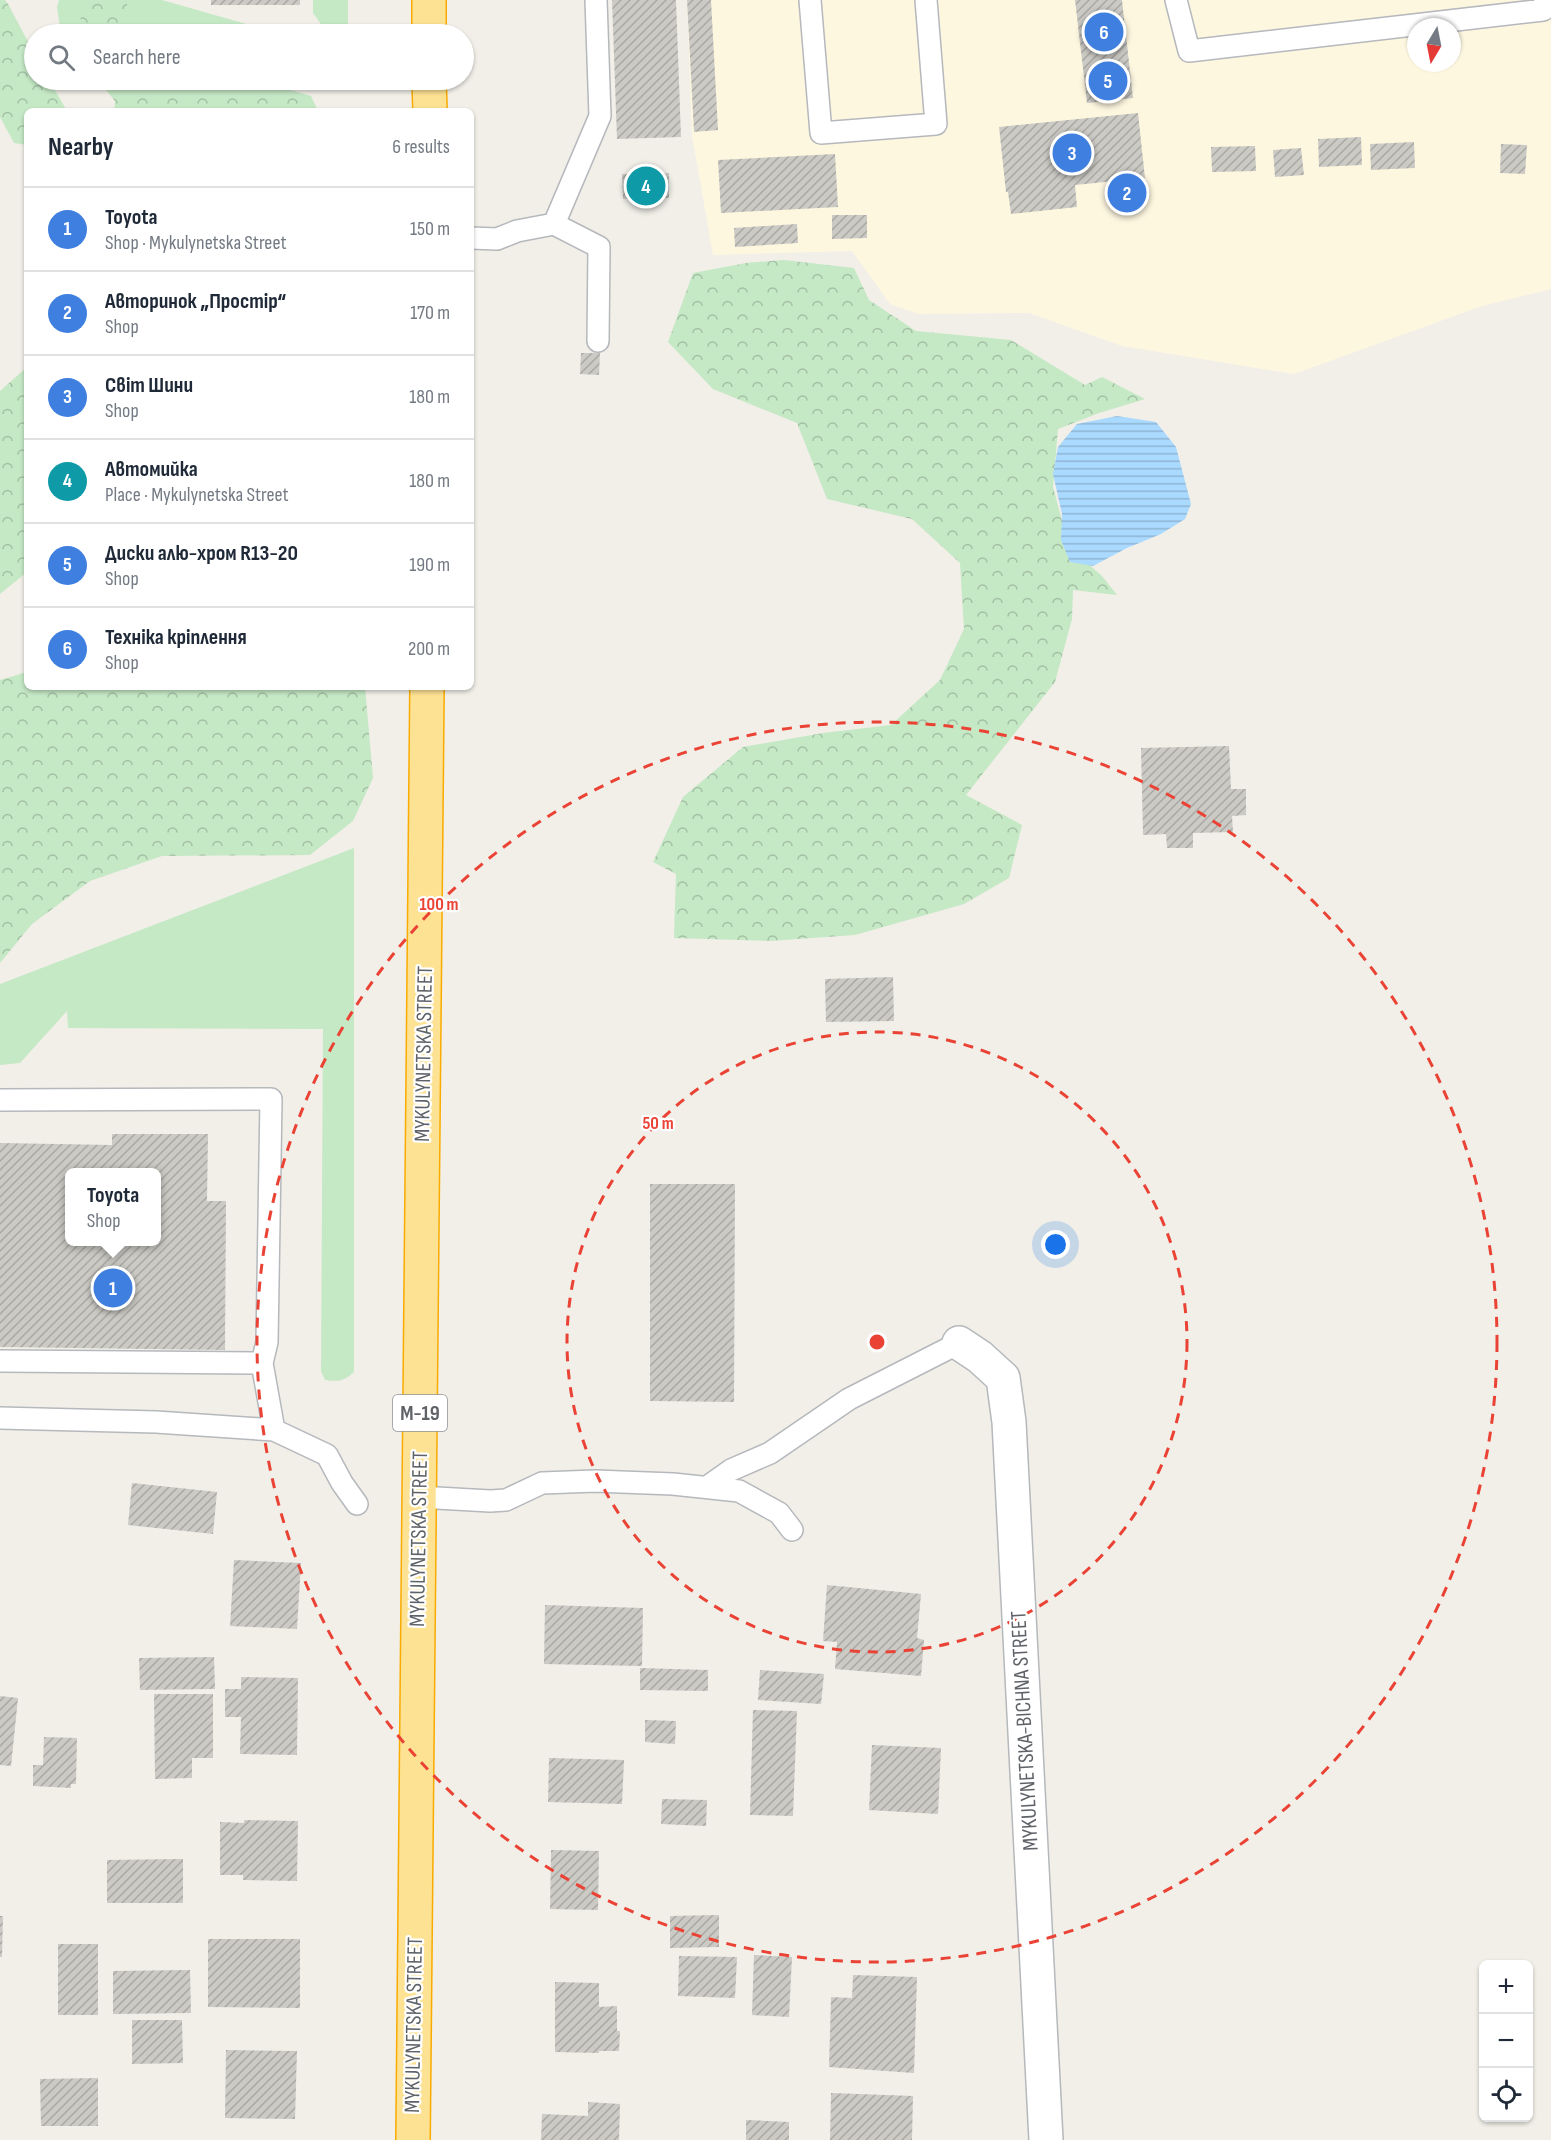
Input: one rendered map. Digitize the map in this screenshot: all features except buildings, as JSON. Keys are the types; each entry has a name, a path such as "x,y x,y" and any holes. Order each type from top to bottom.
{"highway":[{"path":"429,0 429,24"},
{"path":"429,90 430,108"},
{"name":"MYKULYNETSKA STREET","path":"413,2140 427,690"}],"street":[{"name":"MYKULYNETSKA-BICHNA STREET","path":"959,1343 980,1357 1003,1378 1009,1422 1046,2140"}],"lane":[{"path":"554,224 600,116 596,0"},
{"path":"810,0 821,133 936,124 926,0"},
{"path":"1176,0 1189,51 1543,10 1545,0"},
{"path":"474,238 497,239 517,231 554,224 599,247 598,341"},
{"path":"0,1100 271,1099 267,1342 262,1363 274,1430"},
{"path":"707,1487 732,1470 771,1453 849,1399 959,1343"},
{"path":"0,1361 262,1363"},
{"path":"0,1418 156,1422 274,1430 327,1455 342,1483 357,1504"},
{"path":"419,1497 490,1502 506,1500 542,1483 596,1481 707,1487 739,1491 778,1513 792,1530"}],"shaded area":[{"path":"687,0 1551,0 1551,289 1482,306 1294,374 1122,346 1029,313 918,314 890,304 852,251 713,255 692,135"}],"green space":[{"path":"0,0 5,0 24,34 24,90 55,90 65,108 24,108 24,145 14,143 0,117"},
{"path":"59,0 162,0 246,24 60,24 57,7"},
{"path":"84,0 126,0 131,24 81,24 80,11"},
{"path":"313,0 348,0 348,24 321,24 313,13"},
{"path":"106,90 290,90 311,96 317,108 114,108 115,101"},
{"path":"784,260 854,268 869,300 916,331 1011,340 1085,385 1102,377 1145,399 1058,429 1053,487 1069,547 1102,576 1117,595 1073,590 1072,619 1055,682 966,795 1022,825 1009,878 964,904 855,935 770,941 674,938 676,874 653,862 683,797 743,747 823,733 891,725 940,680 964,629 960,563 912,519 827,499 797,423 713,389 668,342 693,273 746,263"},
{"path":"24,370 24,574 0,594 0,391"},
{"path":"24,673 24,690 365,690 373,778 353,821 310,855 162,856 90,881 32,924 0,963 0,680"},
{"path":"354,848 354,1372 344,1379 334,1381 325,1380 321,1371 323,1029 68,1028 67,1011 20,1063 0,1065 0,984"}],"water":[{"path":"1117,416 1156,422 1176,447 1191,504 1185,519 1161,534 1127,548 1093,566 1070,562 1061,540 1062,514 1053,474 1058,447 1077,424"}],"place":[{"name":"Техніка кріплення","path":"1104,32"},
{"name":"Диски алю-хром R13-20","path":"1108,81"},
{"name":"Світ Шини","path":"1072,153"},
{"name":"Автомийка","path":"646,186"},
{"name":"Авторинок „Простір“","path":"1127,193"},
{"name":"Toyota","path":"113,1288"}]}
